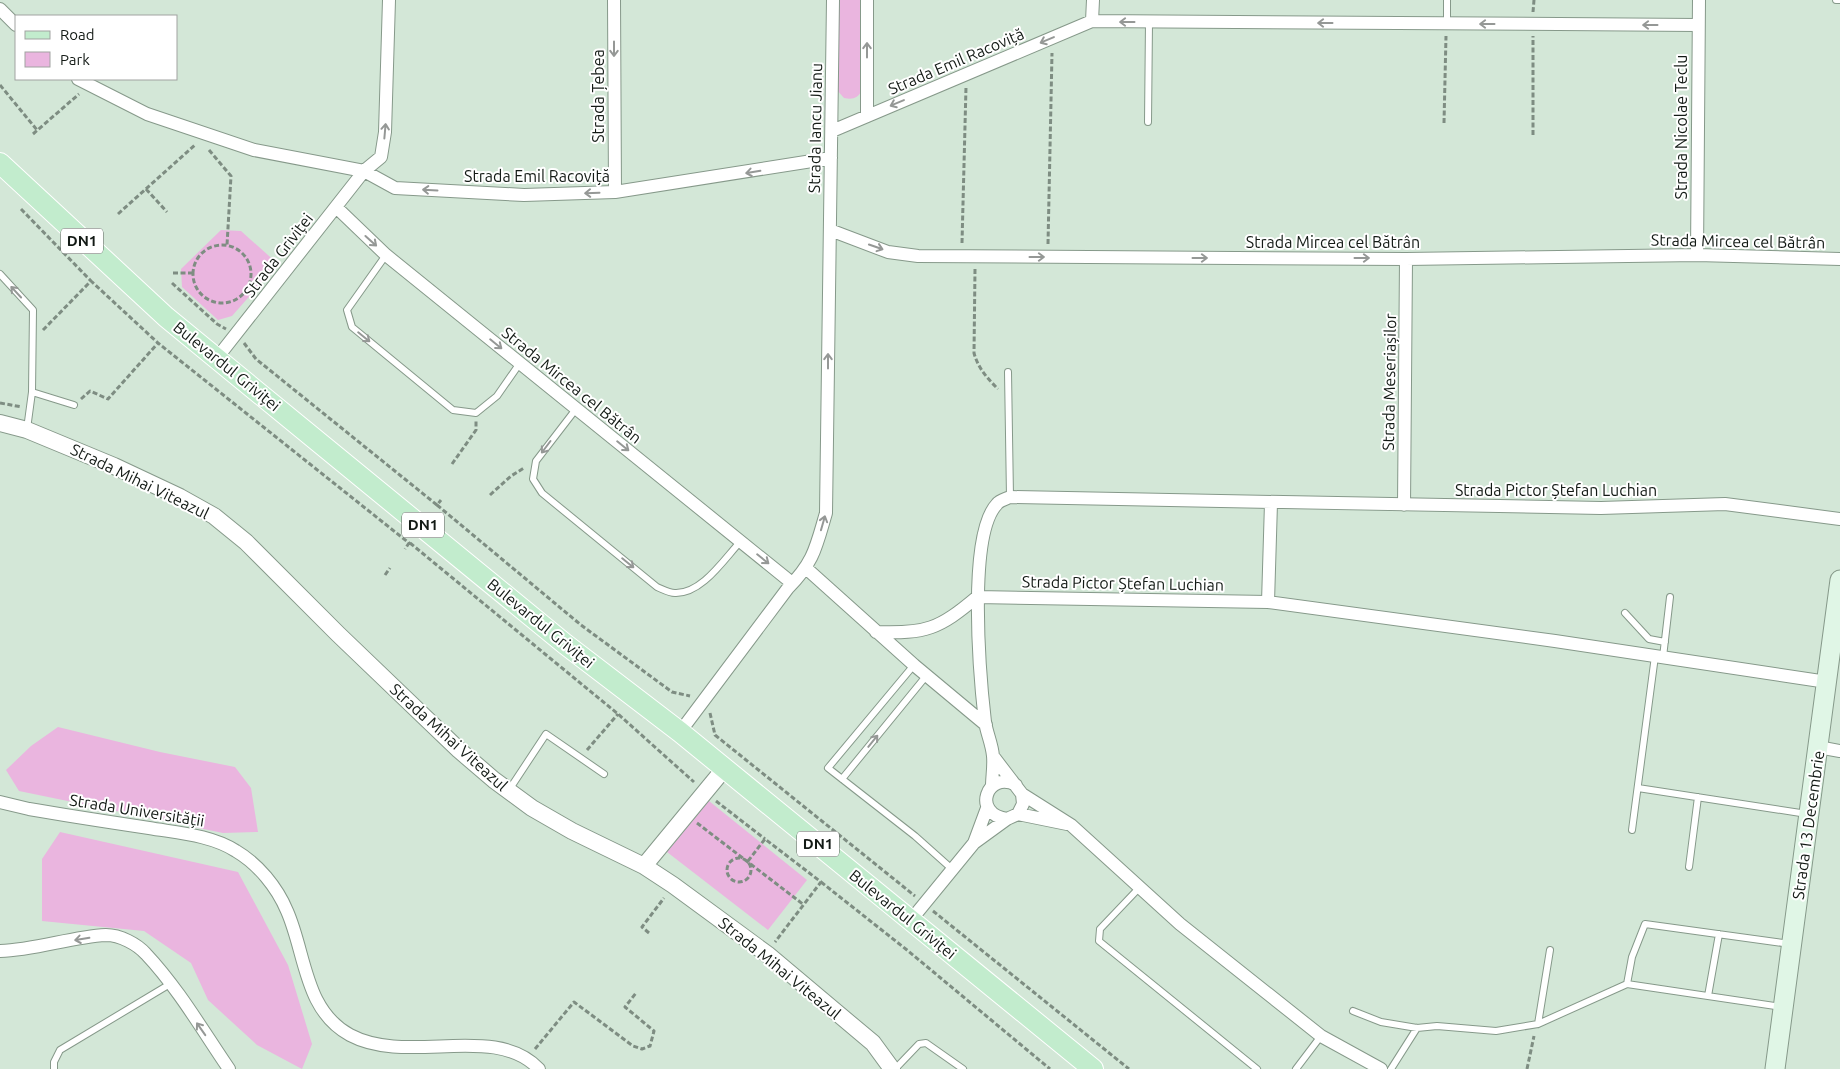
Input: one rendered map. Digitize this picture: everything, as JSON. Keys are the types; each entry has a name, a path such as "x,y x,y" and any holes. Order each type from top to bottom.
{"main road":[{"name":"Bulevardul Griviței","path":"0,164 100,258 217,358 565,644 680,732 1092,1069"},
{"name":"Strada 13 Decembrie","path":"1775,1069 1840,580"}],"street":[{"path":"364,171 382,157 385,132 389,0"},
{"name":"Strada Țebea","path":"614,0 615,192"},
{"name":"Strada Iancu Jianu","path":"807,569 814,554 826,513 833,0"},
{"path":"867,116 868,0"},
{"path":"1093,0 1092,21 1698,25"},
{"name":"Strada Nicolae Teclu","path":"1697,255 1699,0"},
{"path":"0,9 15,24"},
{"name":"Strada Emil Racoviță","path":"832,131 1092,21"},
{"name":"Strada Emil Racoviță","path":"84,82 147,114 254,150 364,171 395,188 524,195 615,192 831,158"},
{"name":"Strada Griviței","path":"217,358 364,171"},
{"name":"Strada Mircea cel Bătrân","path":"336,207 386,255 792,583"},
{"name":"Strada Mircea cel Bătrân","path":"830,230 896,253 962,257 1406,259 1697,255 1840,259"},
{"name":"Strada Meseriașilor","path":"1404,505 1406,259"},
{"name":"Strada Mihai Viteazul","path":"0,423 26,430 155,484 196,506 231,528 460,750 508,791 532,808 572,831 644,866 767,954 873,1043 894,1069"},
{"path":"974,843 987,808 986,796 992,786 993,756 986,725 977,597 982,542 990,514 997,503 1010,497"},
{"name":"Strada Pictor Ștefan Luchian","path":"1010,497 1602,508 1726,504 1840,519"},
{"path":"1268,602 1271,503"},
{"path":"680,732 792,583 807,569 876,632 986,725"},
{"path":"876,632 907,633 940,625 977,597"},
{"name":"Strada Pictor Ștefan Luchian","path":"977,597 1268,602 1827,682"},
{"path":"1818,747 1840,751"},
{"path":"911,920 974,843 1012,817 1023,804 1019,790 993,756"},
{"path":"644,866 724,769"},
{"path":"992,786 1005,781 1071,825 1180,924 1321,1036 1381,1069"},
{"name":"Strada Universității","path":"0,802 29,809 208,838 236,850 257,867 275,888 287,912 314,998 330,1021 350,1035 372,1045 394,1048 488,1046 513,1051 539,1069"},
{"path":"987,808 998,818 1012,817 1071,825"},
{"path":"0,951 40,948 108,935 128,940 146,953 229,1069"}],"lane":[{"path":"1446,24 1447,0"},
{"path":"1148,122 1149,22"},
{"path":"386,255 347,310 352,327 453,410 476,413 497,396 520,363"},
{"path":"0,274 33,310 32,392 26,430"},
{"path":"1008,372 1010,497"},
{"path":"32,392 74,405"},
{"path":"576,409 536,461 533,479 542,493 657,587 674,594 687,592 699,585 741,541"},
{"path":"1632,830 1659,657 1665,642 1670,597"},
{"path":"1625,613 1649,639 1665,642"},
{"path":"914,665 828,768 915,836 952,869"},
{"path":"842,779 927,675"},
{"path":"508,791 546,734 604,774"},
{"path":"1638,788 1808,814"},
{"path":"1689,867 1698,797"},
{"path":"1140,887 1100,929 1099,941 1257,1069"},
{"path":"1627,984 1632,957 1646,924 1792,944"},
{"path":"1708,996 1719,934"},
{"path":"1538,1024 1550,950"},
{"path":"54,1069 54,1062 60,1050 170,984"},
{"path":"1353,1012 1381,1022 1417,1028 1437,1026 1496,1032 1538,1024 1627,984 1783,1007"},
{"path":"1391,1069 1417,1028"},
{"path":"1296,1069 1321,1036"},
{"path":"894,1069 919,1044 926,1043 963,1069"}],"path":[{"path":"1444,123 1446,24"},
{"path":"1533,24 1533,135"},
{"path":"1047,257 1052,38"},
{"path":"962,257 967,74"},
{"path":"33,134 84,82"},
{"path":"0,84 37,130"},
{"path":"118,214 200,140"},
{"path":"206,147 231,176 227,245"},
{"path":"146,189 167,212"},
{"path":"19,207 90,281 158,343 410,543 618,714 704,792 907,950 1050,1069"},
{"path":"227,245 243,253 249,261 251,280 241,296 233,301 214,302 199,291 193,273 200,255 208,249 227,245"},
{"path":"976,256 974,352 976,363 1008,401"},
{"path":"172,273 193,273"},
{"path":"32,341 90,281"},
{"path":"172,283 217,324 236,334 256,359 452,517 581,625 672,692 688,694 711,714 715,735 1129,1069"},
{"path":"74,405 90,391 108,399 158,343"},
{"path":"0,403 30,409"},
{"path":"452,464 476,430 476,413"},
{"path":"490,495 511,476 536,461"},
{"path":"437,505 441,500"},
{"path":"452,517 456,512"},
{"path":"405,549 410,543"},
{"path":"385,575 390,568"},
{"path":"580,758 618,714"},
{"path":"686,814 804,905"},
{"path":"748,861 765,838"},
{"path":"741,858 748,861 752,869 747,880 738,883 731,879 727,872 730,861 741,858"},
{"path":"767,954 821,882"},
{"path":"650,933 642,927 660,903"},
{"path":"527,1060 574,1002 633,1046 642,1049 650,1046 654,1031 625,1007 636,993"},
{"path":"1527,1069 1531,1046 1538,1024"}],"green space":[{"path":"837,0 863,0 862,90 857,97 850,99 844,98 836,89"},
{"path":"221,230 241,231 278,264 232,316 218,320 182,287 181,269"},
{"path":"58,727 160,752 235,767 251,788 258,832 223,833 19,791 6,770 31,746"},
{"path":"709,801 807,880 768,930 667,852"},
{"path":"60,832 238,872 288,965 312,1044 302,1069 257,1045 208,1000 191,963 144,931 42,921 42,859"}]}
